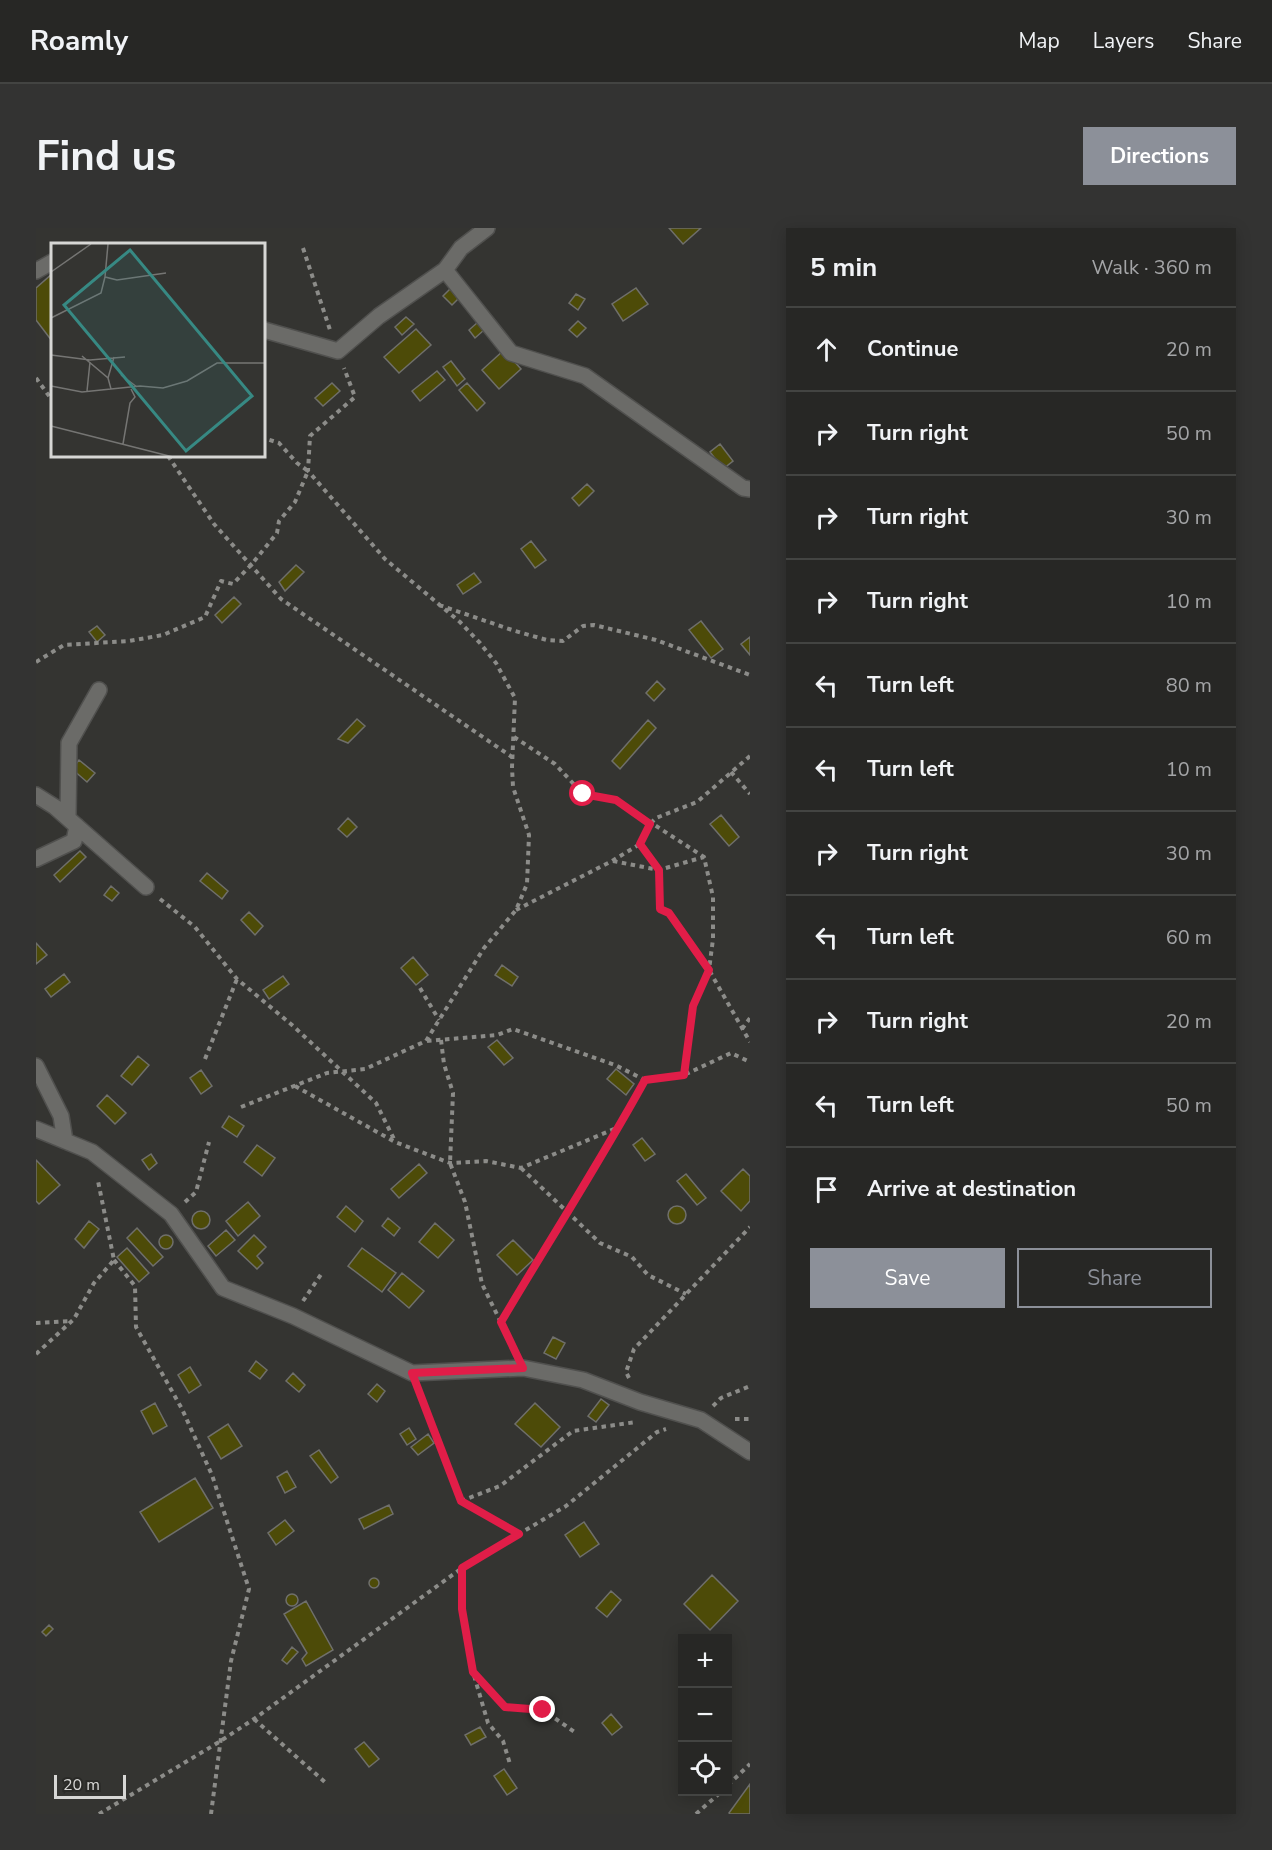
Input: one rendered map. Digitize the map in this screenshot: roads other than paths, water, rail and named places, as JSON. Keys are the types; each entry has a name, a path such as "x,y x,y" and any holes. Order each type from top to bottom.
{"street":[{"path":"266,331 338,351 379,316 445,270 461,248 487,228"},
{"path":"36,271 51,263"},
{"path":"445,270 511,353 585,376 743,488 750,489"},
{"path":"36,859 74,841 69,743 99,690"},
{"path":"36,795 73,822 146,887"},
{"path":"36,1066 61,1116 64,1141"},
{"path":"36,1129 93,1152 171,1214 223,1288 293,1316 412,1373 523,1368 583,1380 640,1402 701,1420 750,1452"}]}
